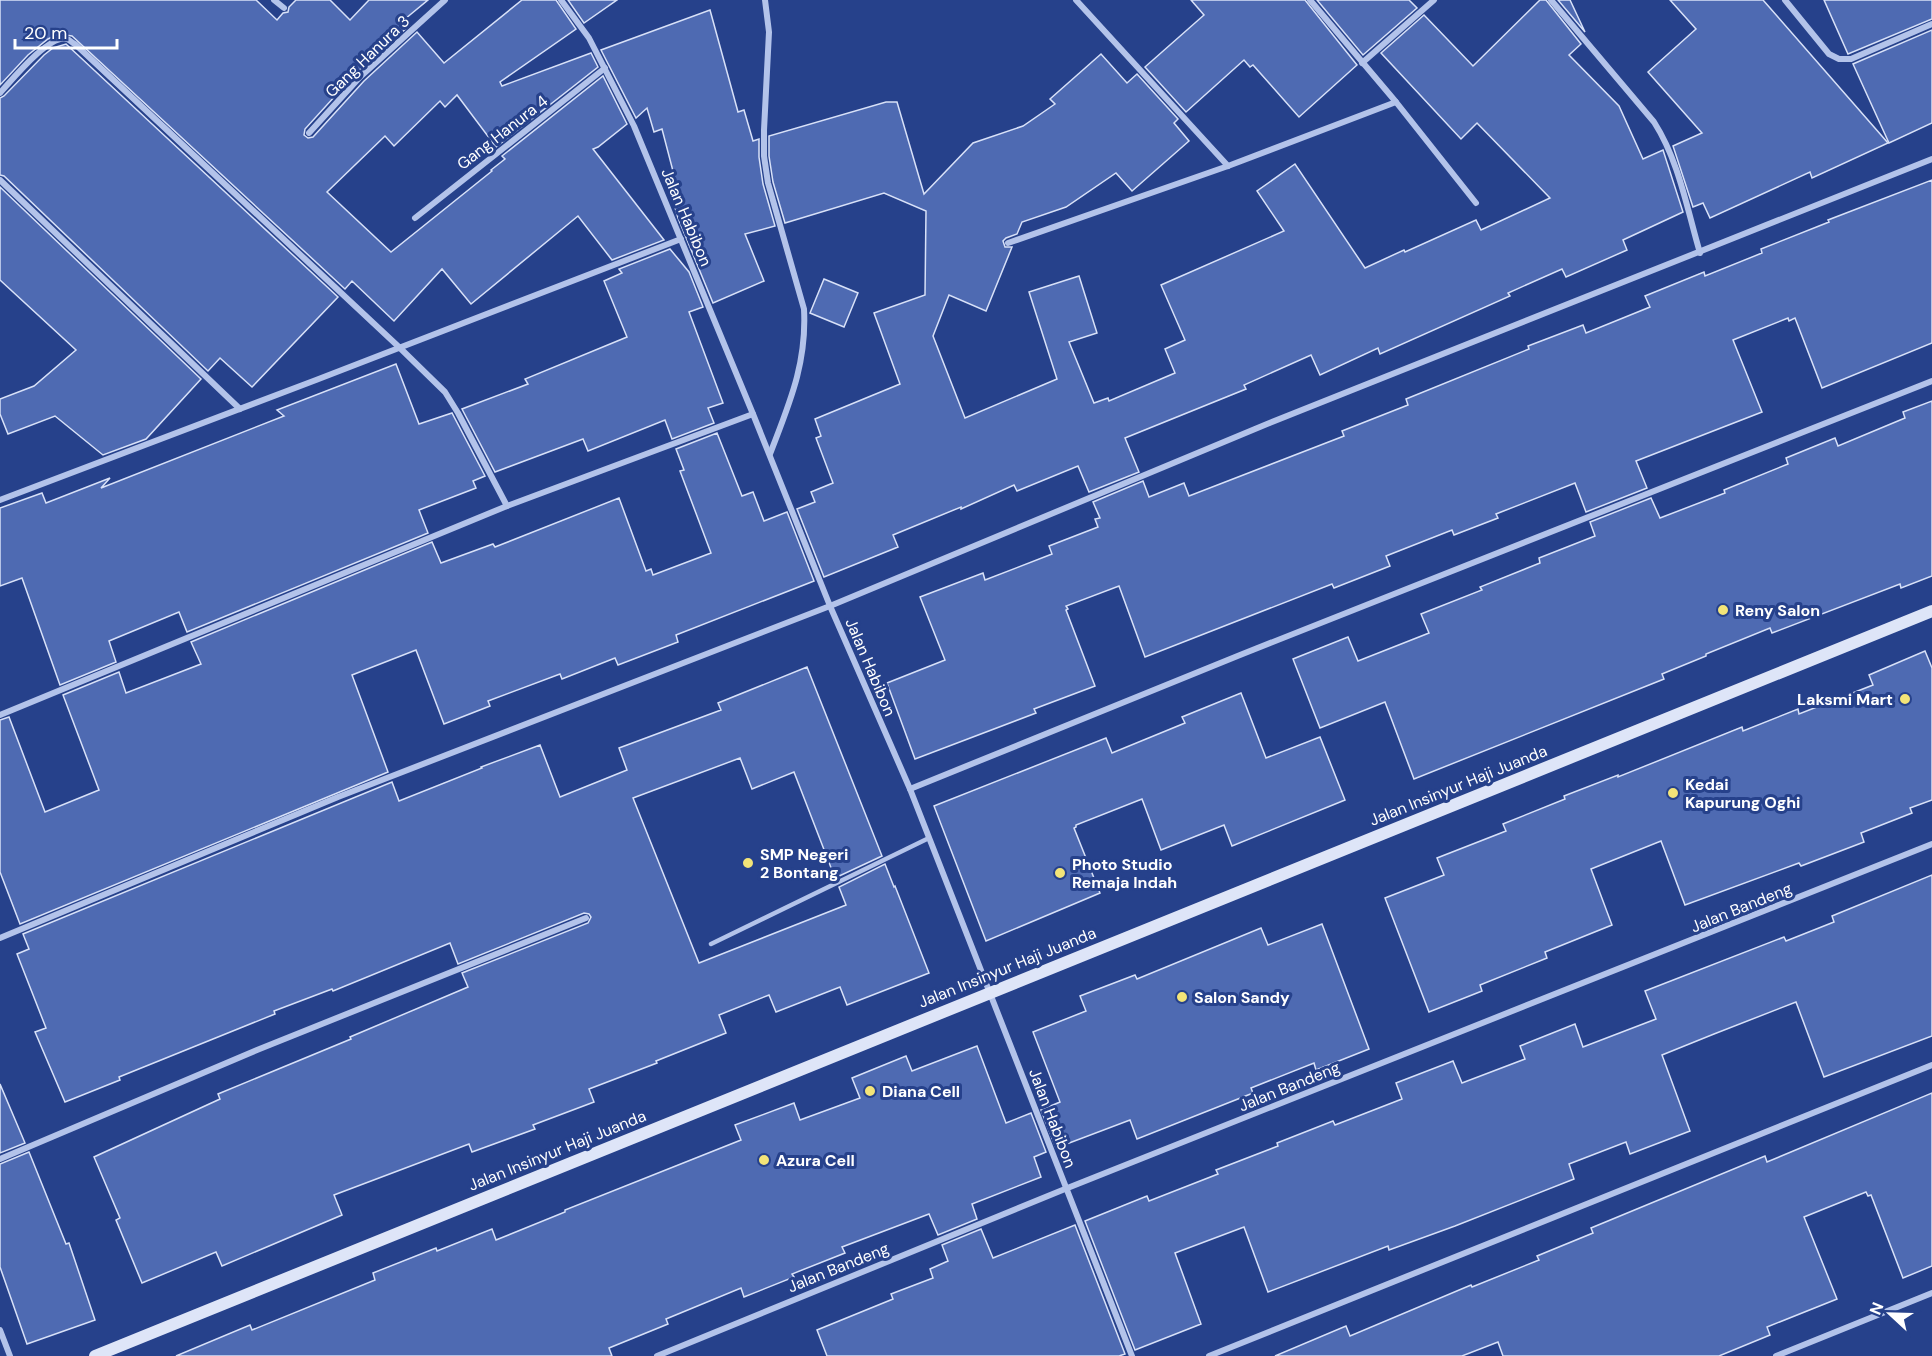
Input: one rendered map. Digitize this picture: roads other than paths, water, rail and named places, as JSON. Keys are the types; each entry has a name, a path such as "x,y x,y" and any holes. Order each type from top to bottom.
{"street":[{"path":"274,0 284,8"},
{"name":"Gang Hanura 3","path":"309,133 360,77 445,0"},
{"name":"Jalan Habibon","path":"561,0 589,38 634,126 770,454 830,606 910,789 1132,1356"},
{"path":"765,0 769,32 764,156 768,183 804,309 805,330 795,387 770,454"},
{"path":"1076,0 1227,166"},
{"path":"1310,0 1396,102 1476,203"},
{"path":"1362,63 1434,0"},
{"path":"1551,0 1654,122 1665,140 1674,161 1700,253"},
{"path":"1785,0 1829,54 1839,59 1851,59 1932,24"},
{"path":"0,93 44,47 66,39 75,44 445,392 507,506"},
{"name":"Gang Hanura 4","path":"415,218 606,68"},
{"path":"1008,243 1227,166 1396,102"},
{"path":"0,938 338,797 830,606 1267,424 1932,159"},
{"path":"0,180 240,409"},
{"path":"0,500 681,239"},
{"path":"910,789 1262,646 1932,381"},
{"path":"0,716 507,506 753,414"},
{"name":"Jalan Insinyur Haji Juanda","path":"95,1356 1932,611"},
{"name":"Jalan Bandeng","path":"657,1356 1065,1189 1932,844"},
{"path":"0,1159 257,1050 586,918"},
{"path":"1209,1356 1932,1065"},
{"path":"1776,1356 1932,1293"},
{"path":"0,1330 10,1356"}],"lane":[{"path":"711,944 929,838"}],"place":[{"name":"Reny Salon","path":"1723,610"},
{"name":"Laksmi Mart","path":"1905,699"},
{"name":"Kedai Kapurung Oghi","path":"1673,793"},
{"name":"SMP Negeri 2 Bontang","path":"748,863"},
{"name":"Photo Studio Remaja Indah","path":"1060,873"},
{"name":"Salon Sandy","path":"1182,997"},
{"name":"Diana Cell","path":"870,1091"},
{"name":"Azura Cell","path":"764,1160"}]}
